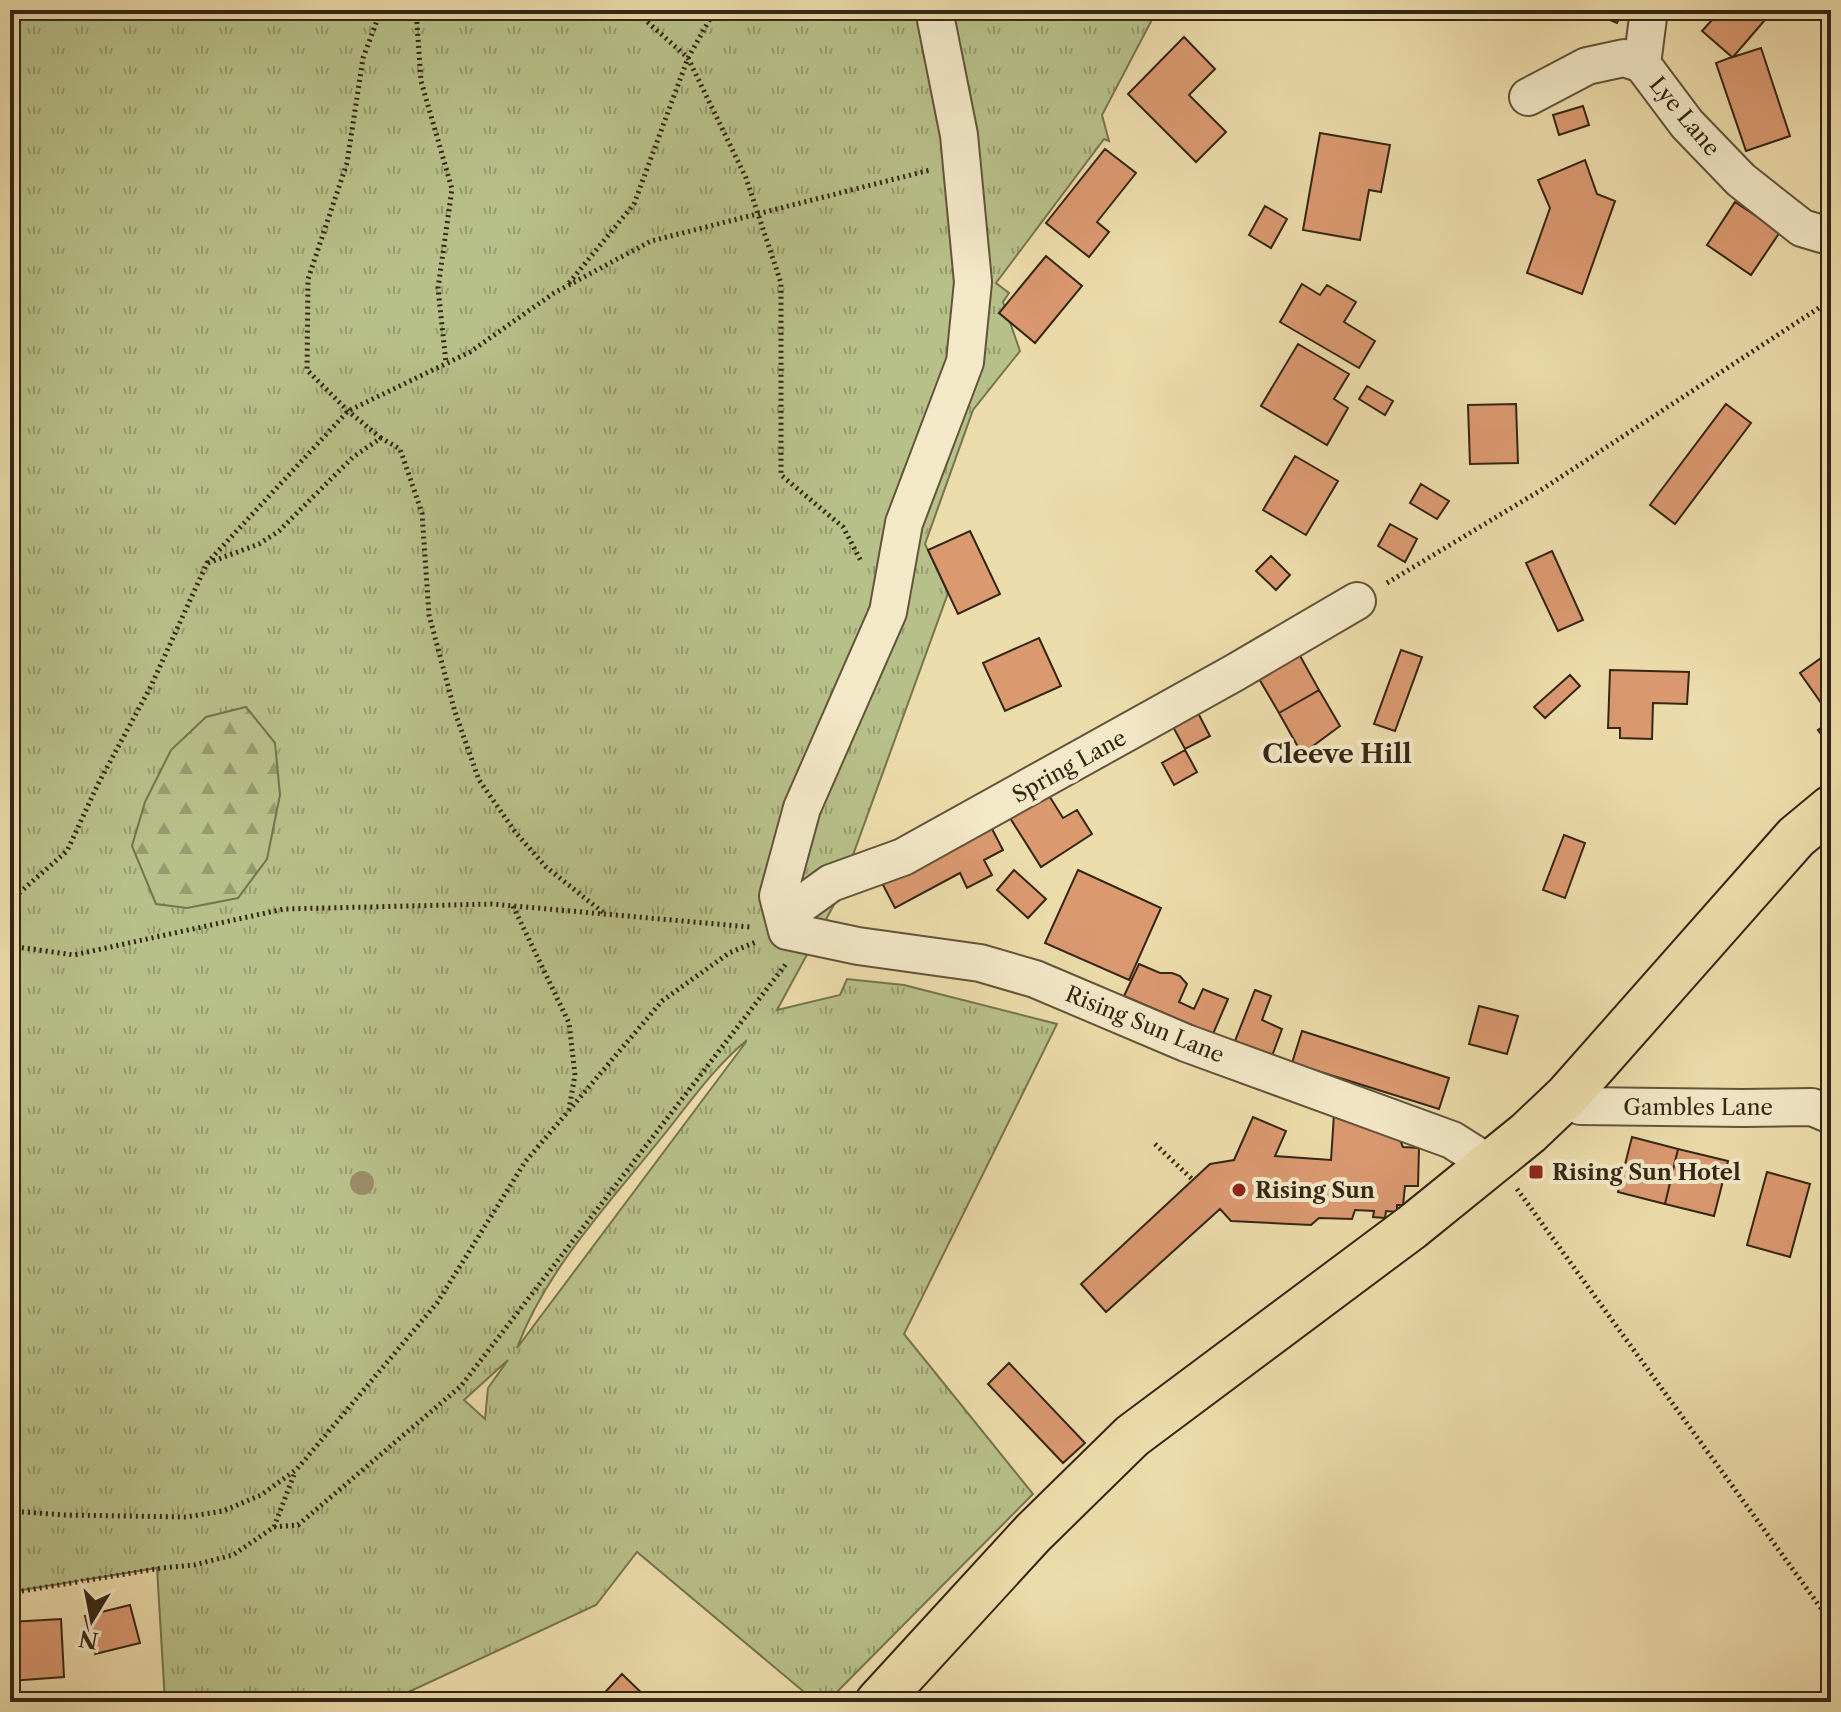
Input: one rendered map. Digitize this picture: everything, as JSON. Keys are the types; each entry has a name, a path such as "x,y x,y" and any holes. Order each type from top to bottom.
{"main road":[{"path":"878,1702 1033,1533 1132,1436 1412,1227 1528,1133 1567,1096 1796,837 1831,808"}],"street":[{"path":"798,933 778,896 802,808 888,612 904,523 965,362 973,282 959,135 934,10"},
{"path":"1642,64 1649,10"},
{"name":"Lye Lane","path":"1528,97 1587,66 1624,58 1642,64 1687,124 1741,180 1802,228 1831,234"},
{"name":"Spring Lane","path":"798,933 799,906 831,883 903,857 1221,681 1357,601"},
{"name":"Rising Sun Lane","path":"798,933 858,946 980,963 1035,979 1186,1043 1452,1140 1490,1164"},
{"name":"Gambles Lane","path":"1567,1096 1580,1106 1812,1107 1831,1115"}],"path":[{"path":"381,10 363,58 347,163 308,279 307,370 348,411 400,449 422,513 429,615 455,712 479,780 516,833 546,867 605,914"},
{"path":"416,10 421,81 452,189 438,288 446,363"},
{"path":"634,10 688,58 746,178 781,283 781,475 843,527 888,612"},
{"path":"565,287 634,204 688,58 715,10"},
{"path":"10,901 67,851 98,784 151,686 207,563 348,411 470,352 554,293 651,241 962,162"},
{"path":"1357,601 1541,490 1831,300"},
{"path":"207,563 259,544 279,531 353,457 381,438"},
{"path":"10,946 74,955 284,909 492,904 798,933"},
{"path":"513,906 569,1023 575,1075 569,1110"},
{"path":"10,1511 186,1517 223,1511 261,1495 297,1469 437,1303 525,1162 662,1001 729,953 798,933"},
{"path":"10,1593 194,1565 233,1555 274,1527 298,1525 461,1386 798,933"},
{"path":"1155,1144 1193,1180"},
{"path":"1490,1164 1519,1191 1831,1622"},
{"path":"274,1527 297,1469"}],"green space":[{"path":"10,10 1157,10 1102,115 1109,141 1104,139 996,283 1009,293 1003,302 1020,351 973,410 925,544 948,593 837,899 777,1010 840,995 847,979 904,985 1057,1024 904,1334 1033,1494 827,1702 816,1702 637,1552 596,1605 387,1702 165,1702 157,1568 10,1592","holes":["746,1042 517,1348 544,1292 579,1240 711,1076","508,1360 488,1388 485,1419 464,1400"]},
{"path":"246,707 275,743 280,795 267,859 238,898 187,908 156,904 132,846 145,802 171,750 206,717"}],"building":[{"path":"1594,10 1623,10 1617,23 1593,13"},
{"path":"1721,10 1751,10 1764,21 1733,57 1761,48 1790,136 1746,151 1716,63 1732,57 1702,31"},
{"path":"1184,37 1215,69 1189,95 1226,132 1196,162 1128,94"},
{"path":"1583,106 1589,125 1559,135 1553,115"},
{"path":"1320,133 1390,145 1381,192 1369,190 1360,240 1303,230"},
{"path":"1105,149 1136,173 1097,222 1109,232 1089,257 1046,223"},
{"path":"1585,160 1597,194 1615,201 1582,294 1527,273 1550,208 1538,180"},
{"path":"1735,202 1780,232 1751,275 1707,245"},
{"path":"1265,206 1287,219 1271,248 1249,235"},
{"path":"1046,256 1082,286 1035,343 999,313"},
{"path":"1302,284 1320,295 1327,285 1356,302 1344,322 1375,341 1359,368 1280,322"},
{"path":"1298,344 1349,374 1334,399 1348,408 1327,445 1261,406"},
{"path":"1367,386 1393,401 1385,415 1359,399"},
{"path":"1516,404 1518,463 1470,464 1468,405"},
{"path":"1726,404 1751,423 1675,524 1650,505"},
{"path":"1295,456 1338,481 1306,535 1263,510"},
{"path":"1421,484 1449,501 1437,519 1410,503"},
{"path":"1390,524 1417,539 1405,562 1378,546"},
{"path":"970,531 1000,594 958,614 928,550"},
{"path":"1552,551 1583,620 1558,631 1526,563"},
{"path":"1271,556 1290,575 1276,590 1256,571"},
{"path":"1039,638 1061,686 1005,711 983,663"},
{"path":"1401,650 1422,657 1395,731 1374,724"},
{"path":"1831,651 1831,702 1824,707 1800,673"},
{"path":"1299,654 1319,690 1279,713 1258,677"},
{"path":"1610,670 1689,672 1687,704 1653,703 1652,739 1620,738 1620,728 1608,728"},
{"path":"1570,675 1580,686 1545,718 1534,707"},
{"path":"1319,690 1340,726 1302,754 1279,713"},
{"path":"1197,711 1210,736 1185,749 1172,725"},
{"path":"1831,721 1831,748 1818,730"},
{"path":"1185,750 1197,772 1174,785 1162,763"},
{"path":"1048,794 1063,818 1077,810 1092,834 1041,867 1010,818"},
{"path":"990,825 1003,850 984,860 992,875 967,888 960,873 895,908 882,883"},
{"path":"1564,835 1585,843 1565,898 1543,890"},
{"path":"1014,870 1046,899 1028,918 997,890"},
{"path":"1078,870 1161,908 1129,980 1045,943"},
{"path":"1139,964 1160,973 1180,976 1187,984 1179,1002 1194,1009 1203,989 1228,999 1213,1034 1124,996"},
{"path":"1255,990 1271,996 1262,1020 1282,1029 1272,1056 1235,1041"},
{"path":"1479,1006 1518,1016 1507,1054 1469,1044"},
{"path":"1302,1031 1449,1078 1439,1109 1292,1063"},
{"path":"1334,1114 1397,1133 1403,1147 1419,1148 1418,1186 1405,1186 1403,1205 1397,1205 1397,1212 1386,1211 1385,1218 1373,1217 1374,1211 1355,1210 1352,1219 1319,1218 1311,1225 1231,1221 1220,1209 1106,1312 1081,1284 1210,1164 1234,1160 1253,1117 1286,1131 1275,1156 1331,1160"},
{"path":"1632,1137 1678,1149 1665,1204 1618,1192"},
{"path":"1678,1149 1728,1161 1714,1216 1665,1204"},
{"path":"1767,1172 1810,1184 1790,1257 1747,1245"},
{"path":"1009,1363 1085,1443 1063,1463 988,1384"},
{"path":"130,1605 140,1643 95,1654 85,1616"},
{"path":"61,1619 64,1677 10,1681 10,1622"},
{"path":"622,1674 651,1702 596,1702"}],"place":[{"name":"Rising Sun Hotel","path":"1536,1172"},
{"name":"Rising Sun","path":"1239,1190"}],"district":[{"name":"Cleeve Hill","path":"1337,754"}]}
